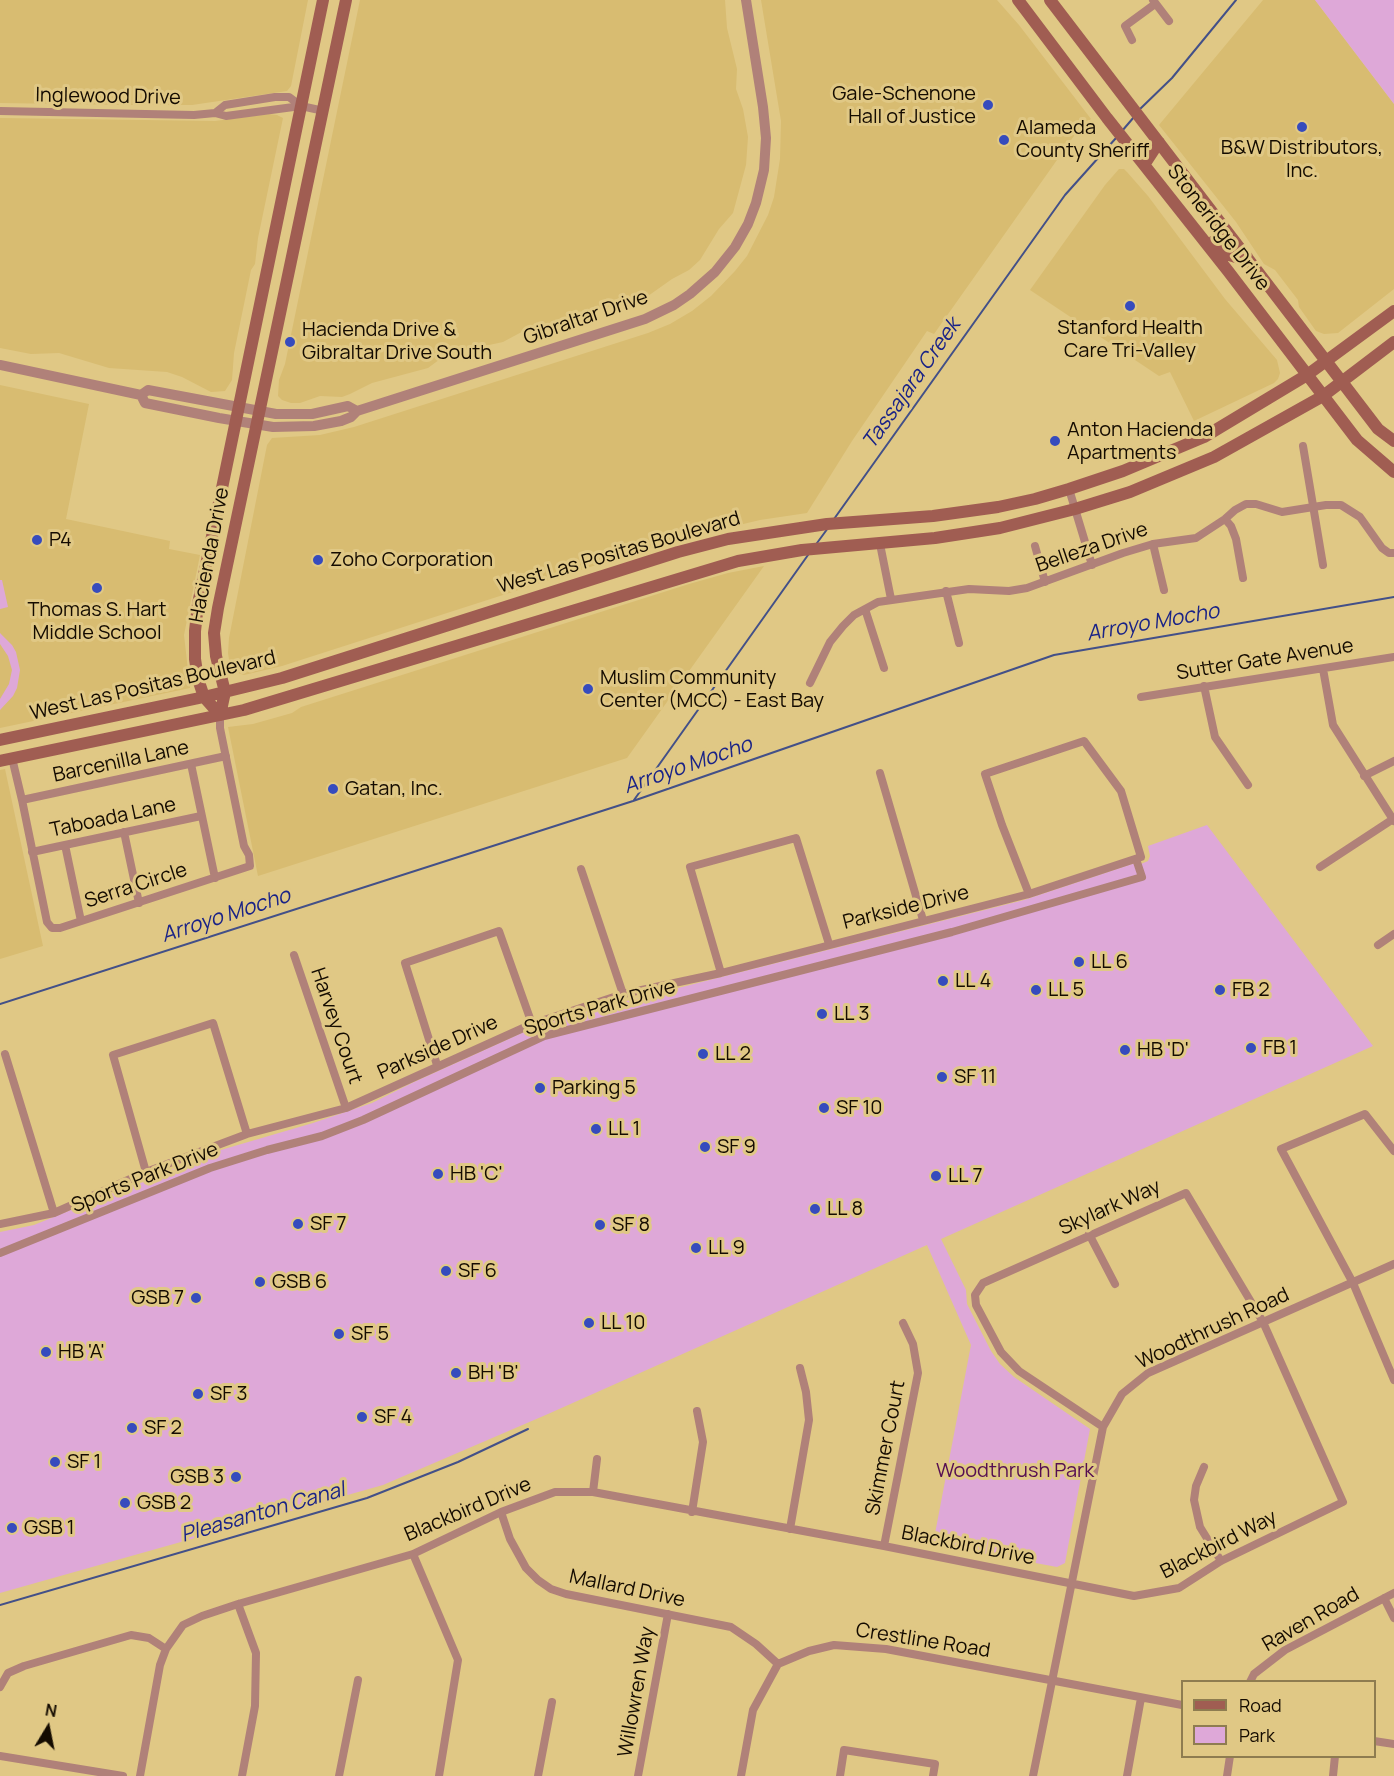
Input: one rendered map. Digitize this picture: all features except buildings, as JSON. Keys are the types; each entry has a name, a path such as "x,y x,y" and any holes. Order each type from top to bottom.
{"main road":[{"name":"Hacienda Drive","path":"220,715 204,697 198,680 195,631 323,0"},
{"name":"Hacienda Drive","path":"220,715 225,692 216,656 214,633 346,0"},
{"name":"Stoneridge Drive","path":"1018,0 1357,440 1394,472"},
{"name":"Stoneridge Drive","path":"1050,0 1378,429 1394,441"},
{"path":"1144,165 1159,141"},
{"path":"1178,209 1185,211 1199,222 1226,254 1239,258 1247,257"},
{"name":"West Las Positas Boulevard","path":"0,740 204,697 282,678 678,552 753,534 827,524 933,516 998,507 1069,489 1123,471 1204,437 1307,375 1394,311"},
{"name":"West Las Positas Boulevard","path":"6,760 220,715 287,698 738,561 802,550 880,544 1000,528 1075,509 1130,492 1214,457 1323,396 1394,342"}],"street":[{"name":"Gibraltar Drive","path":"141,395 145,403 236,421 294,428 314,426 341,421 351,417 357,411 645,319 682,300 714,272 735,247 748,224 756,203 764,170 766,138 763,107 746,0"},
{"path":"1132,40 1125,26 1154,2 1169,21"},
{"name":"Inglewood Drive","path":"0,111 194,115 215,113 225,105 289,97 302,106 324,111"},
{"name":"Gibraltar Drive","path":"0,365 141,395 148,390 259,411 295,415 312,414 348,406 357,411"},
{"path":"1303,446 1323,565"},
{"path":"1069,489 1092,565"},
{"name":"Belleza Drive","path":"810,683 830,642 843,626 878,602 969,589 1009,591 1045,582 1153,544 1196,538 1246,504 1256,504 1282,512 1341,505 1352,510 1368,527 1382,548 1389,553 1394,553"},
{"path":"1225,519 1231,526 1236,539 1243,578"},
{"path":"880,544 891,599"},
{"path":"1153,544 1164,590"},
{"path":"1035,546 1045,582"},
{"path":"946,591 959,643"},
{"path":"865,609 884,668"},
{"name":"Sutter Gate Avenue","path":"1141,697 1394,657"},
{"path":"1320,867 1393,820 1333,725 1323,669"},
{"path":"1204,686 1215,736 1248,785"},
{"name":"Serra Circle","path":"6,760 22,800 47,922 52,928 60,928 250,866 220,728 220,715"},
{"path":"1029,894 1002,825 986,774 1084,741 1121,791 1139,858"},
{"name":"Barcenilla Lane","path":"22,800 226,756"},
{"path":"1364,776 1394,761"},
{"path":"191,764 215,878"},
{"path":"880,773 923,920"},
{"name":"Taboada Lane","path":"32,852 201,816"},
{"path":"124,832 139,903"},
{"path":"721,973 690,867 796,838 829,944"},
{"path":"65,845 81,921"},
{"name":"Parkside Drive","path":"0,1224 54,1213 146,1172 248,1134 346,1108 436,1065 532,1024 623,994 721,973 1029,894 1139,858"},
{"name":"Sports Park Drive","path":"0,1253 210,1168 322,1136 363,1120 544,1036 952,932 1142,877 1139,858"},
{"path":"581,869 623,994"},
{"path":"436,1065 405,963 499,931 532,1024"},
{"path":"1378,945 1394,934"},
{"name":"Harvey Court","path":"294,955 346,1108"},
{"path":"146,1172 113,1055 213,1023 248,1134"},
{"path":"5,1054 54,1213"},
{"path":"1394,1151 1365,1114 1281,1149 1353,1283 1394,1378"},
{"name":"Skylark Way","path":"1103,1428 1019,1371 1001,1352 976,1305 975,1295 983,1282 1186,1192 1263,1322 1343,1502"},
{"path":"1089,1234 1115,1284"},
{"name":"Woodthrush Road","path":"1033,1776 1103,1428 1122,1394 1148,1373 1394,1264"},
{"name":"Skimmer Court","path":"884,1546 918,1373 913,1344 903,1323"},
{"path":"790,1529 810,1420 800,1368"},
{"path":"692,1512 703,1442 697,1411"},
{"path":"593,1492 597,1459"},
{"path":"1204,1467 1196,1486 1194,1500 1200,1527 1221,1561"},
{"name":"Blackbird Drive","path":"140,1776 160,1665 166,1649 183,1625 238,1604 413,1554 501,1512 555,1492 593,1492 1071,1583"},
{"name":"Blackbird Way","path":"1071,1583 1134,1596 1179,1588 1221,1561 1343,1502"},
{"name":"Mallard Drive","path":"501,1512 510,1539 521,1561 538,1580 551,1589 731,1627 756,1644 778,1664"},
{"path":"413,1554 458,1660 439,1776"},
{"name":"Raven Road","path":"1251,1680 1254,1674 1285,1650 1394,1593"},
{"path":"1384,1598 1394,1618"},
{"path":"238,1604 256,1653 255,1706 242,1776"},
{"name":"Willowren Way","path":"638,1776 668,1614"},
{"path":"0,1688 8,1674 24,1666 131,1635 149,1638 166,1649"},
{"name":"Crestline Road","path":"778,1664 809,1651 834,1645 854,1645 1181,1704"},
{"path":"741,1776 753,1710 778,1664"},
{"path":"339,1776 358,1680"},
{"path":"1127,1776 1141,1698"},
{"path":"538,1776 552,1702"},
{"path":"1376,1741 1394,1744"},
{"path":"840,1776 844,1750 935,1764 933,1776"},
{"path":"0,1756 123,1776"},
{"path":"1227,1776 1230,1758"},
{"path":"1333,1776 1335,1758"}],"shaded area":[{"path":"0,0 308,0 291,86 287,91 192,105 128,105 0,103"},
{"path":"360,0 725,0 727,28 737,69 736,89 743,109 748,137 746,165 733,213 719,229 700,260 689,270 648,296 591,311 570,323 556,327 529,328 503,342 447,354 428,368 372,383 342,397 320,396 300,403 282,400 278,396 279,380 285,364"},
{"path":"761,0 997,0 1091,119 1081,126 934,334 927,331 852,441 807,513 760,520 668,542 282,666 244,675 235,672 230,666 229,638 267,445 272,438 320,435 354,427 648,333 692,311 711,296 747,256 768,215 774,197 780,159 781,121"},
{"path":"1263,0 1315,0 1394,104 1394,289 1338,333 1324,334 1316,331 1299,307 1298,300 1275,270 1264,264 1236,222 1159,125"},
{"path":"269,114 283,118 258,238 255,264 251,270 234,353 232,380 225,391 211,392 167,372 109,368 59,353 31,354 0,348 0,118 215,121"},
{"path":"1119,169 1124,169 1148,196 1225,299 1277,360 1280,373 1274,383 1194,421 1170,372 1159,376 1030,290"},
{"name":"Thomas S. Hart Middle School","path":"0,385 89,404 66,519 170,541 169,549 200,555 184,635 190,688 0,728"},
{"path":"764,566 627,758 258,876 228,727 253,724 292,713 301,707 689,584"},
{"path":"5,769 43,946 0,959 0,770"}],"green space":[{"path":"1315,0 1394,0 1394,104"},
{"path":"0,580 2,580 8,607 0,609"},
{"path":"0,633 16,652 20,670 13,696 0,710 0,699 9,684 12,670 8,656 0,644"},
{"name":"Woodthrush Park","path":"1207,825 1373,1046 941,1239 966,1290 967,1304 1000,1364 1014,1377 1090,1429 1065,1563 1057,1567 933,1544 971,1345 927,1245 383,1485 0,1593 0,1232 34,1225 214,1152 372,1103 535,1027 568,1016 1024,900 1132,864 1141,864 1148,861 1150,856 1148,846"}],"waterway":[{"name":"Tassajara Creek","path":"1139,110 1172,78 1236,0"},
{"name":"Tassajara Creek","path":"1122,131 1134,117"},
{"name":"Tassajara Creek","path":"834,519 1065,195 1116,138"},
{"name":"Tassajara Creek","path":"817,543 828,528"},
{"name":"Tassajara Creek","path":"634,800 808,555"},
{"name":"Arroyo Mocho","path":"0,1004 633,801 1054,655 1394,597"},
{"name":"Pleasanton Canal","path":"0,1605 367,1498 458,1462 528,1429"}],"place":[{"name":"Gale-Schenone Hall of Justice","path":"988,105"},
{"name":"B&W Distributors, Inc.","path":"1302,127"},
{"name":"Alameda County Sheriff","path":"1004,140"},
{"name":"Stanford Health Care Tri-Valley","path":"1130,306"},
{"name":"Hacienda Drive & Gibraltar Drive South","path":"290,342"},
{"name":"Anton Hacienda Apartments","path":"1055,441"},
{"name":"P4","path":"37,540"},
{"name":"Zoho Corporation","path":"318,560"},
{"name":"Thomas S. Hart Middle School","path":"97,588"},
{"name":"Muslim Community Center (MCC) - East Bay","path":"588,689"},
{"name":"Gatan, Inc.","path":"333,789"},
{"name":"LL 6","path":"1079,962"},
{"name":"LL 4","path":"943,981"},
{"name":"LL 5","path":"1036,990"},
{"name":"FB 2","path":"1220,990"},
{"name":"LL 3","path":"822,1014"},
{"name":"FB 1","path":"1251,1048"},
{"name":"HB 'D'","path":"1125,1050"},
{"name":"LL 2","path":"703,1054"},
{"name":"SF 11","path":"942,1077"},
{"name":"Parking 5","path":"540,1088"},
{"name":"SF 10","path":"824,1108"},
{"name":"LL 1","path":"596,1129"},
{"name":"SF 9","path":"705,1147"},
{"name":"HB 'C'","path":"438,1174"},
{"name":"LL 7","path":"936,1176"},
{"name":"LL 8","path":"815,1209"},
{"name":"SF 7","path":"298,1224"},
{"name":"SF 8","path":"600,1225"},
{"name":"LL 9","path":"696,1248"},
{"name":"SF 6","path":"446,1271"},
{"name":"GSB 6","path":"260,1282"},
{"name":"GSB 7","path":"196,1298"},
{"name":"LL 10","path":"589,1323"},
{"name":"SF 5","path":"339,1334"},
{"name":"HB 'A'","path":"46,1352"},
{"name":"BH 'B'","path":"456,1373"},
{"name":"SF 3","path":"198,1394"},
{"name":"SF 4","path":"362,1417"},
{"name":"SF 2","path":"132,1428"},
{"name":"SF 1","path":"55,1462"},
{"name":"GSB 3","path":"236,1477"},
{"name":"GSB 2","path":"125,1503"},
{"name":"GSB 1","path":"12,1528"}]}
